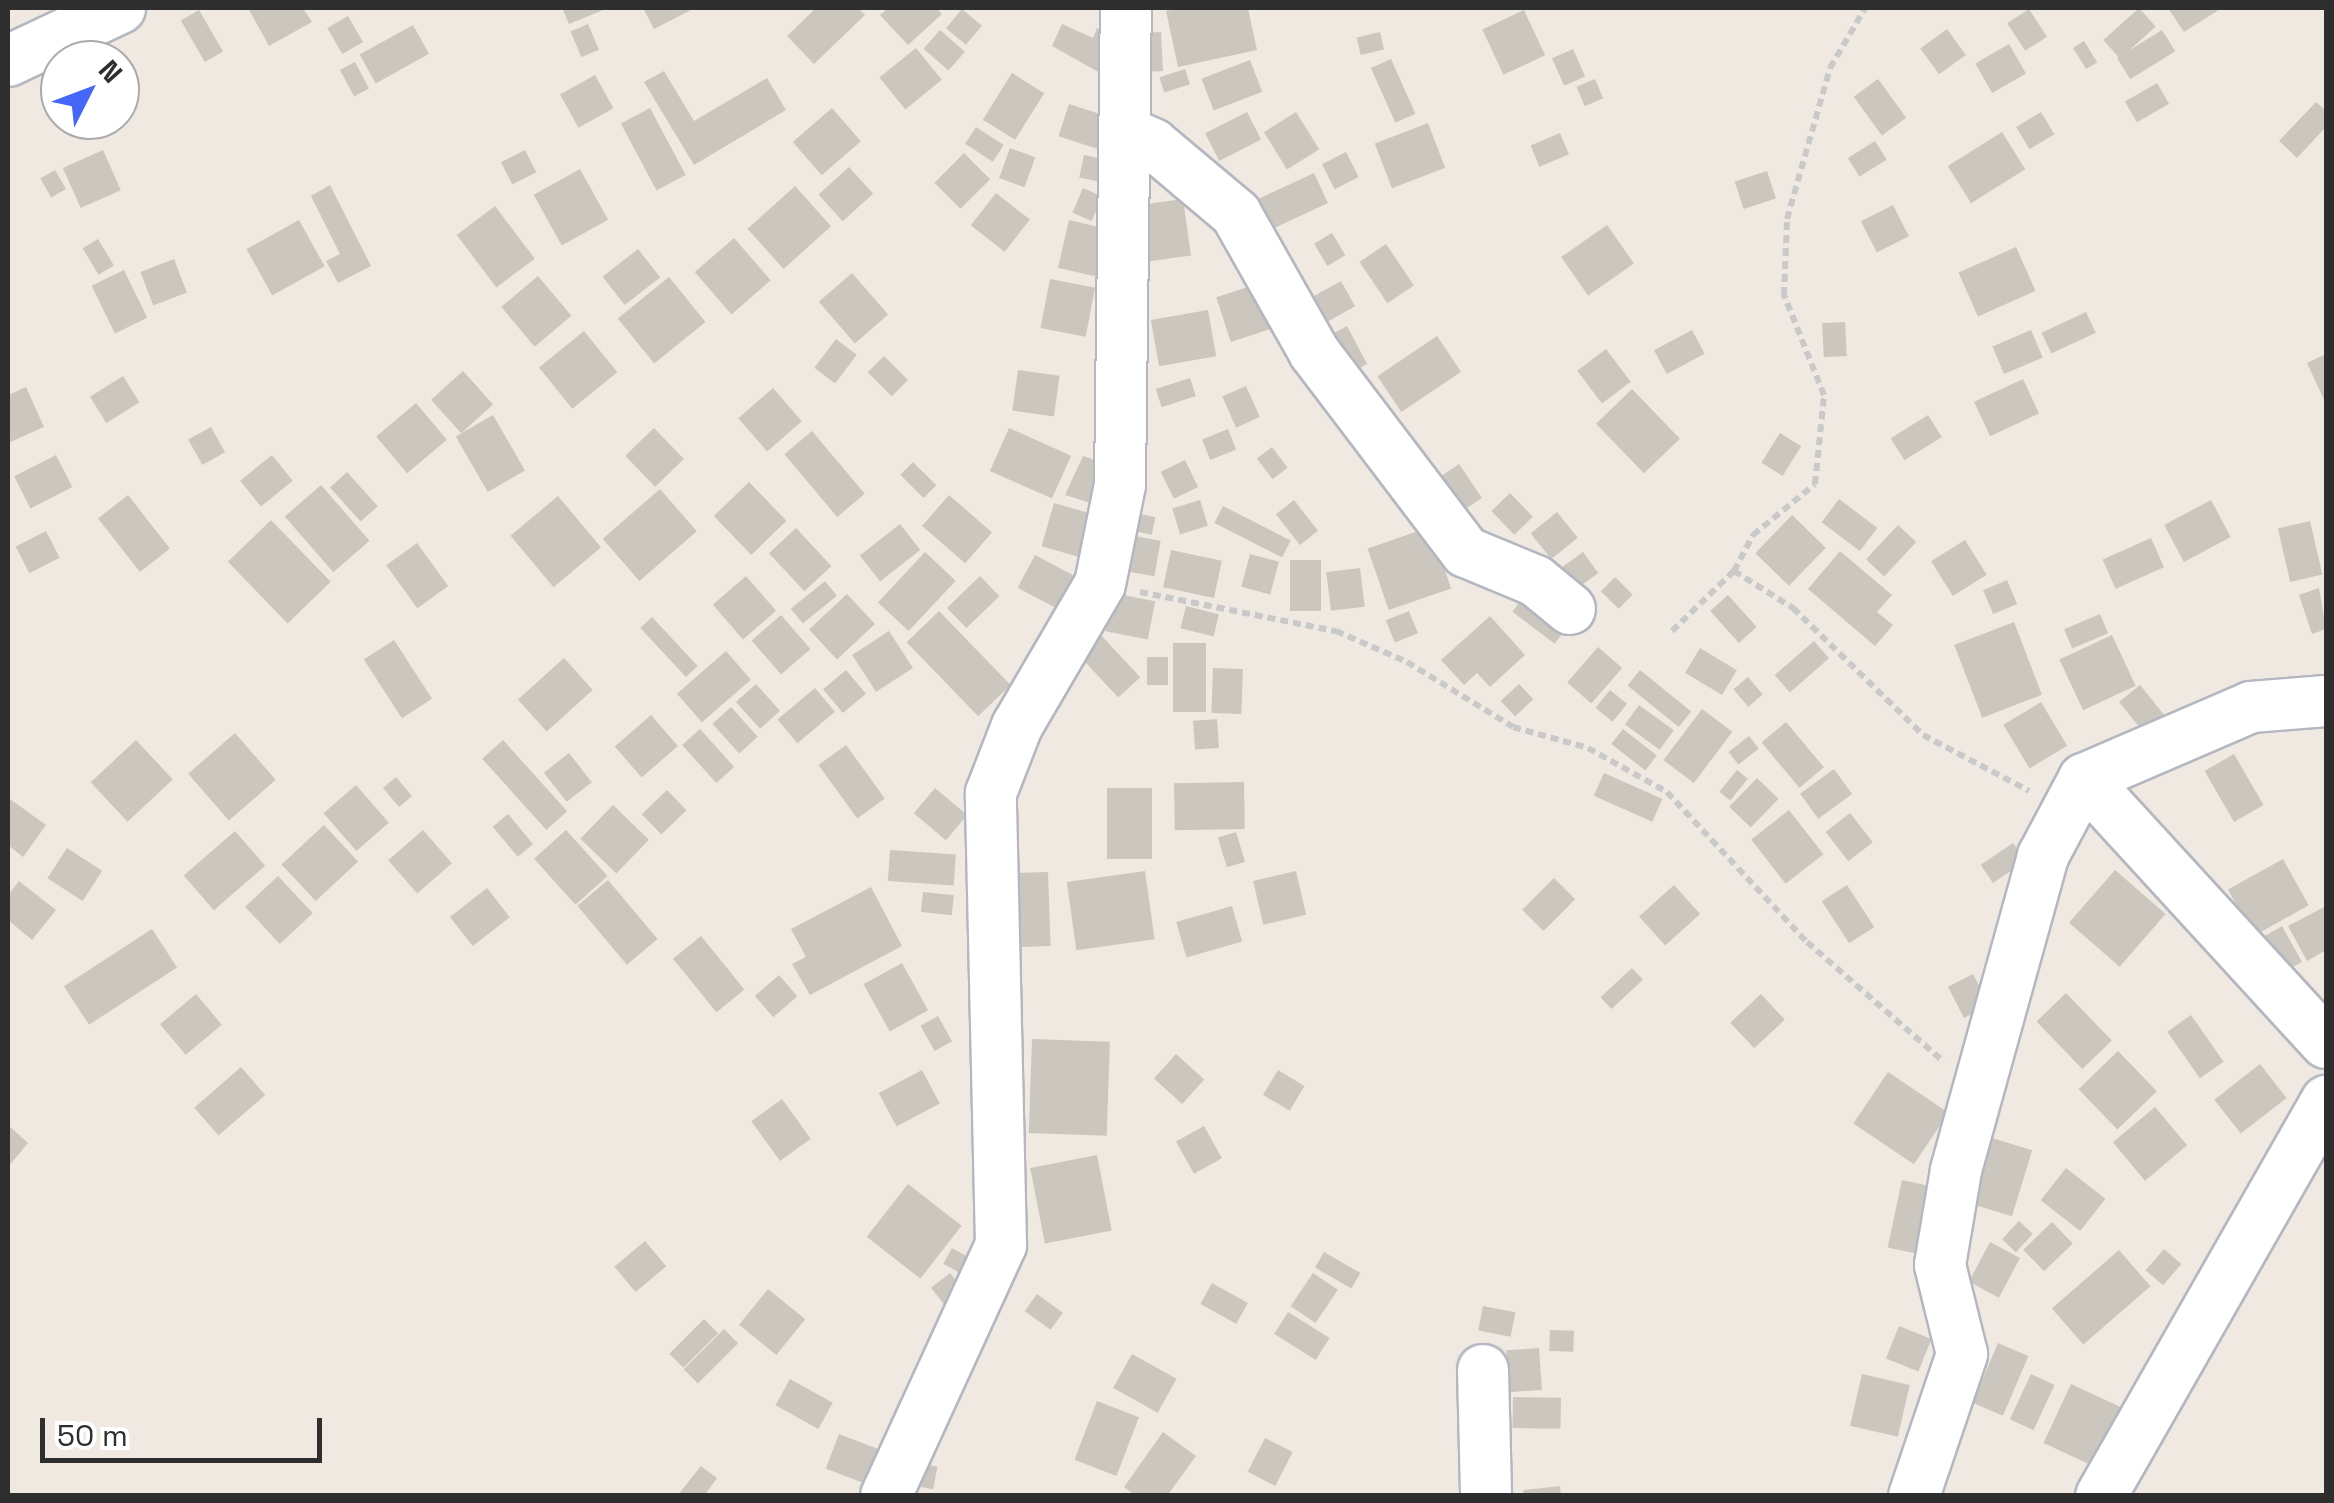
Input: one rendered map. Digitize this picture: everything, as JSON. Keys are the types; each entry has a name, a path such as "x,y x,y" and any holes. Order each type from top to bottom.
{"street":[{"path":"8,61 120,8"},
{"path":"886,1496 1001,1245 991,793 1017,726 1100,584 1120,485 1126,8"},
{"path":"1124,132 1153,144 1236,214 1314,352 1466,552 1536,581 1570,609"},
{"path":"1914,1496 1962,1354 1940,1266 1978,1088 2043,856 2084,779 2251,707 2326,701"},
{"path":"2084,779 2326,1043"},
{"path":"2101,1496 2326,1101"},
{"path":"1483,1370 1486,1496"}],"path":[{"path":"1672,631 1734,572 1753,534 1815,484 1824,395 1784,295 1787,219 1830,68 1866,8"},
{"path":"1734,572 1794,608 1923,734 2029,791 2084,779"},
{"path":"1100,584 1336,631 1407,662 1513,728 1588,748 1667,792 1807,942 1889,1019 1978,1088"}],"building":[{"path":"248,8 303,8 312,22 269,46"},
{"path":"562,8 608,8 569,24"},
{"path":"643,8 695,8 654,29"},
{"path":"816,8 858,8 865,15 814,64 787,36"},
{"path":"888,8 936,8 942,14 908,45 880,15"},
{"path":"1248,8 1257,50 1178,67 1166,11"},
{"path":"2139,8 2156,27 2120,59 2103,40"},
{"path":"2168,8 2222,8 2184,32"},
{"path":"962,9 982,26 966,45 946,28"},
{"path":"2029,9 2047,37 2025,51 2007,23"},
{"path":"199,10 223,52 205,62 181,20"},
{"path":"1524,10 1545,55 1503,75 1482,29"},
{"path":"348,16 363,42 342,54 327,28"},
{"path":"588,24 599,50 581,57 571,31"},
{"path":"1062,24 1093,38 1097,28 1119,38 1102,74 1052,46"},
{"path":"413,25 429,54 376,83 360,55"},
{"path":"1947,29 1966,55 1939,74 1920,48"},
{"path":"940,30 965,52 949,71 924,49"},
{"path":"2162,30 2175,51 2130,79 2117,58"},
{"path":"1161,32 1163,71 1142,72 1140,33"},
{"path":"1380,32 1384,50 1361,55 1357,37"},
{"path":"2084,41 2097,62 2086,69 2073,48"},
{"path":"2009,44 2026,73 1992,93 1975,64"},
{"path":"916,48 942,80 905,109 879,78"},
{"path":"1573,49 1585,76 1564,86 1552,58"},
{"path":"1391,59 1415,114 1395,123 1371,68"},
{"path":"1250,60 1262,92 1214,110 1201,79"},
{"path":"355,62 369,88 354,96 340,70"},
{"path":"1185,69 1190,84 1164,93 1159,77"},
{"path":"664,71 694,121 767,78 786,110 694,165 644,82"},
{"path":"1012,73 1044,93 1015,140 983,120"},
{"path":"595,75 613,108 578,128 560,94"},
{"path":"1595,79 1603,98 1585,106 1577,87"},
{"path":"1878,79 1906,118 1882,135 1854,97"},
{"path":"2157,83 2169,104 2137,122 2125,102"},
{"path":"2316,102 2326,111 2326,127 2297,158 2279,141"},
{"path":"1069,104 1110,117 1099,150 1058,136"},
{"path":"650,108 686,175 657,191 621,123"},
{"path":"832,108 861,141 822,175 793,142"},
{"path":"1247,112 1261,140 1219,161 1205,133"},
{"path":"1296,112 1319,149 1287,169 1264,132"},
{"path":"2041,112 2054,134 2030,149 2016,127"},
{"path":"1428,123 1445,168 1392,188 1375,143"},
{"path":"976,127 1004,145 993,162 965,144"},
{"path":"2002,132 2025,169 1971,203 1948,166"},
{"path":"1560,133 1569,154 1540,167 1531,146"},
{"path":"1875,141 1887,160 1860,177 1848,158"},
{"path":"1010,148 1035,157 1024,187 999,178"},
{"path":"103,150 121,190 81,208 63,168"},
{"path":"525,150 536,172 512,185 501,162"},
{"path":"1346,152 1359,177 1335,189 1322,164"},
{"path":"964,153 990,179 960,209 934,183"},
{"path":"1084,155 1113,161 1109,184 1079,177"},
{"path":"849,167 873,194 843,221 819,194"},
{"path":"580,169 608,220 562,245 534,195"},
{"path":"55,170 66,189 51,198 40,178"},
{"path":"1767,171 1776,199 1744,209 1735,182"},
{"path":"1314,173 1328,203 1264,233 1250,203"},
{"path":"330,185 371,266 338,283 326,261 340,254 311,196"},
{"path":"795,186 831,226 784,269 747,229"},
{"path":"1083,188 1102,196 1092,221 1072,213"},
{"path":"996,193 1030,219 1005,252 971,225"},
{"path":"1183,199 1191,255 1148,261 1140,205"},
{"path":"1893,205 1909,236 1877,253 1861,221"},
{"path":"495,206 535,259 496,288 457,235"},
{"path":"299,220 325,266 272,295 247,249"},
{"path":"1069,220 1108,229 1097,277 1058,268"},
{"path":"1607,225 1634,264 1588,296 1561,257"},
{"path":"1332,233 1345,255 1327,266 1314,244"},
{"path":"734,238 771,280 731,314 695,272"},
{"path":"98,239 114,266 99,275 83,248"},
{"path":"1386,244 1414,285 1387,303 1359,262"},
{"path":"2016,247 2036,291 1978,316 1958,273"},
{"path":"638,249 660,277 625,305 603,277"},
{"path":"174,259 187,293 153,306 140,272"},
{"path":"124,270 147,318 115,333 92,286"},
{"path":"852,273 888,315 855,343 819,302"},
{"path":"538,276 571,316 535,347 501,307"},
{"path":"669,277 706,322 654,364 618,319"},
{"path":"1050,279 1095,288 1086,337 1040,328"},
{"path":"1341,281 1355,306 1317,328 1303,302"},
{"path":"1260,283 1275,328 1231,342 1216,297"},
{"path":"1208,310 1216,356 1159,366 1151,320"},
{"path":"2086,312 2096,333 2051,354 2042,333"},
{"path":"1845,322 1847,356 1824,357 1822,323"},
{"path":"1347,326 1367,364 1347,375 1327,337"},
{"path":"1692,330 1705,354 1667,374 1654,350"},
{"path":"2031,330 2043,358 2004,374 1992,346"},
{"path":"584,331 617,372 572,409 539,368"},
{"path":"1437,336 1461,372 1401,412 1377,376"},
{"path":"836,339 857,355 835,383 814,368"},
{"path":"1606,349 1631,382 1602,403 1577,371"},
{"path":"2326,354 2326,404 2307,363"},
{"path":"884,356 908,380 892,396 868,372"},
{"path":"1018,370 1060,376 1054,416 1012,411"},
{"path":"463,371 493,404 461,433 431,400"},
{"path":"123,376 139,402 106,423 90,397"},
{"path":"1190,378 1196,396 1162,407 1156,389"},
{"path":"2023,379 2039,413 1990,436 1974,402"},
{"path":"1246,386 1260,417 1236,428 1222,397"},
{"path":"26,387 44,427 8,443 8,395"},
{"path":"773,388 802,421 767,451 738,418"},
{"path":"1632,389 1680,439 1644,473 1596,424"},
{"path":"416,403 447,440 407,473 376,436"},
{"path":"493,415 525,470 488,492 456,437"},
{"path":"1928,415 1942,437 1904,460 1891,438"},
{"path":"211,427 225,452 202,465 188,440"},
{"path":"654,428 684,459 655,487 625,456"},
{"path":"1009,428 1071,456 1052,499 990,471"},
{"path":"1228,429 1236,449 1210,460 1202,439"},
{"path":"812,431 865,494 837,517 784,454"},
{"path":"1780,433 1801,446 1783,476 1761,463"},
{"path":"1272,447 1288,468 1272,479 1257,458"},
{"path":"56,455 72,487 30,508 14,476"},
{"path":"272,455 293,481 261,506 240,481"},
{"path":"1083,456 1111,465 1097,505 1065,495"},
{"path":"1185,460 1198,487 1174,499 1161,472"},
{"path":"913,462 936,485 924,498 900,475"},
{"path":"1459,464 1482,498 1452,518 1429,484"},
{"path":"347,472 378,506 361,522 330,487"},
{"path":"749,482 787,521 751,555 714,516"},
{"path":"321,485 370,541 333,572 285,516"},
{"path":"660,489 697,531 639,581 603,539"},
{"path":"1510,493 1533,517 1514,535 1491,511"},
{"path":"128,495 170,549 140,572 98,518"},
{"path":"949,495 992,532 965,563 922,526"},
{"path":"558,496 601,547 554,587 511,536"},
{"path":"1839,499 1877,528 1860,551 1822,522"},
{"path":"1200,500 1208,526 1180,534 1172,508"},
{"path":"1294,500 1318,531 1300,545 1276,514"},
{"path":"2211,500 2231,537 2184,562 2164,525"},
{"path":"1054,503 1092,514 1080,557 1042,546"},
{"path":"1223,506 1291,541 1282,557 1214,523"},
{"path":"1131,512 1155,517 1152,535 1127,530"},
{"path":"1557,512 1578,538 1551,559 1531,533"},
{"path":"1792,515 1826,548 1789,586 1755,553"},
{"path":"271,520 331,582 288,624 228,562"},
{"path":"2310,521 2322,575 2290,582 2278,528"},
{"path":"900,524 920,550 880,581 860,555"},
{"path":"1898,525 1916,542 1884,576 1866,559"},
{"path":"1430,527 1451,588 1389,610 1368,548"},
{"path":"796,528 831,566 804,591 769,553"},
{"path":"46,531 60,558 29,573 16,546"},
{"path":"1134,536 1161,541 1154,576 1128,571"},
{"path":"2151,538 2164,567 2116,589 2103,560"},
{"path":"1965,540 1987,575 1953,596 1931,561"},
{"path":"417,543 448,586 417,608 386,565"},
{"path":"1171,550 1222,561 1214,598 1163,587"},
{"path":"1840,551 1892,595 1877,612 1893,625 1875,646 1808,589"},
{"path":"925,552 956,581 909,631 878,602"},
{"path":"1583,552 1598,573 1569,594 1554,573"},
{"path":"1250,554 1279,562 1270,595 1241,587"},
{"path":"1035,555 1084,581 1066,613 1018,588"},
{"path":"1290,560 1321,560 1321,611 1290,611"},
{"path":"1360,568 1365,607 1331,611 1326,572"},
{"path":"746,576 776,611 743,640 713,605"},
{"path":"980,576 999,596 966,628 947,608"},
{"path":"1615,577 1633,595 1619,609 1601,591"},
{"path":"2007,580 2017,604 1993,614 1983,590"},
{"path":"825,581 837,596 803,623 791,609"},
{"path":"2319,588 2326,629 2312,634 2299,595"},
{"path":"1528,591 1570,623 1555,644 1512,612"},
{"path":"1113,593 1155,601 1148,639 1106,631"},
{"path":"847,594 875,624 837,659 809,629"},
{"path":"1728,595 1757,627 1739,643 1710,611"},
{"path":"1186,606 1219,614 1213,637 1180,628"},
{"path":"939,611 1011,685 978,716 907,642"},
{"path":"1409,611 1418,633 1395,643 1386,620"},
{"path":"2100,614 2108,633 2072,649 2064,629"},
{"path":"781,615 811,649 781,675 752,641"},
{"path":"1490,616 1525,655 1490,687 1477,673 1464,685 1441,660"},
{"path":"652,617 698,666 686,677 640,628"},
{"path":"2014,622 2042,695 1982,718 1954,645"},
{"path":"889,631 913,668 876,692 852,655"},
{"path":"1100,634 1140,677 1118,698 1078,654"},
{"path":"2112,635 2136,686 2083,710 2059,660"},
{"path":"394,640 432,699 402,718 364,660"},
{"path":"1814,641 1829,658 1790,692 1775,675"},
{"path":"1173,643 1206,643 1206,712 1173,712"},
{"path":"1598,647 1622,668 1591,703 1567,682"},
{"path":"1700,648 1737,670 1722,695 1685,673"},
{"path":"726,651 751,680 702,722 677,694"},
{"path":"1147,657 1168,657 1168,685 1147,685"},
{"path":"564,658 593,690 547,731 518,699"},
{"path":"1213,668 1243,669 1241,714 1211,713"},
{"path":"846,670 866,694 843,713 823,689"},
{"path":"1640,670 1691,712 1679,727 1627,686"},
{"path":"1748,677 1763,695 1748,707 1733,689"},
{"path":"756,684 780,711 760,729 736,702"},
{"path":"1519,684 1533,699 1515,716 1501,701"},
{"path":"2140,685 2167,718 2146,735 2119,702"},
{"path":"815,688 835,712 797,743 777,719"},
{"path":"1610,690 1627,704 1613,722 1596,708"},
{"path":"2041,702 2067,746 2030,768 2003,725"},
{"path":"1639,705 1674,730 1660,750 1625,724"},
{"path":"731,707 758,737 739,753 712,724"},
{"path":"1702,709 1732,732 1694,783 1663,760"},
{"path":"651,715 678,746 642,777 615,746"},
{"path":"1217,719 1219,748 1195,750 1193,721"},
{"path":"1786,722 1824,767 1799,788 1761,743"},
{"path":"700,729 734,767 716,783 682,745"},
{"path":"1623,729 1657,755 1645,770 1611,744"},
{"path":"235,733 276,780 229,820 188,774"},
{"path":"1749,736 1759,749 1738,765 1729,752"},
{"path":"136,740 173,779 127,822 91,782"},
{"path":"503,740 567,811 546,830 482,759"},
{"path":"846,745 885,798 857,818 818,765"},
{"path":"569,753 592,782 567,802 544,773"},
{"path":"2234,754 2264,805 2234,822 2205,771"},
{"path":"1834,769 1852,794 1818,819 1800,794"},
{"path":"1737,770 1748,779 1730,801 1719,792"},
{"path":"1604,773 1662,799 1652,822 1594,796"},
{"path":"396,777 412,796 399,807 383,788"},
{"path":"1757,778 1779,799 1751,828 1729,807"},
{"path":"1244,782 1245,829 1175,830 1174,783"},
{"path":"356,785 389,823 356,851 324,813"},
{"path":"935,788 967,815 946,840 914,813"},
{"path":"1107,788 1152,788 1152,859 1107,859"},
{"path":"667,790 686,810 661,834 642,814"},
{"path":"10,799 46,825 23,857 8,845"},
{"path":"613,805 649,840 616,874 580,839"},
{"path":"1789,810 1823,854 1786,884 1751,840"},
{"path":"1850,813 1873,842 1848,861 1826,832"},
{"path":"508,814 533,844 518,857 493,827"},
{"path":"324,825 358,862 316,901 282,865"},
{"path":"423,830 452,863 417,893 388,860"},
{"path":"566,830 607,876 576,905 534,859"},
{"path":"235,831 265,866 214,910 184,876"},
{"path":"1236,832 1245,862 1227,867 1218,838"},
{"path":"2013,843 2025,861 1993,883 1981,865"},
{"path":"67,848 102,871 83,901 47,878"},
{"path":"890,850 956,855 954,886 888,881"},
{"path":"2283,859 2309,905 2254,936 2228,890"},
{"path":"2115,870 2166,914 2120,967 2069,923"},
{"path":"1145,871 1155,939 1076,950 1067,882"},
{"path":"1296,871 1306,915 1263,925 1253,881"},
{"path":"1048,872 1051,946 1010,947 1007,873"},
{"path":"278,876 313,913 280,944 245,907"},
{"path":"1554,878 1575,899 1543,931 1522,910"},
{"path":"608,880 657,939 627,965 577,906"},
{"path":"19,881 56,910 32,940 8,920 8,895"},
{"path":"1674,885 1700,914 1665,945 1639,916"},
{"path":"1847,885 1874,927 1849,943 1822,901"},
{"path":"871,887 902,946 810,995 792,964 806,957 791,929"},
{"path":"487,888 510,917 473,946 450,917"},
{"path":"923,892 954,895 952,915 921,912"},
{"path":"1232,906 1242,942 1186,958 1176,922"},
{"path":"2326,906 2326,950 2307,961 2288,926"},
{"path":"2282,926 2302,962 2285,971 2258,940"},
{"path":"152,929 177,968 89,1025 64,986"},
{"path":"701,936 744,990 716,1012 673,959"},
{"path":"902,963 928,1010 890,1032 864,984"},
{"path":"1632,968 1643,980 1611,1009 1601,997"},
{"path":"1973,974 1989,1005 1964,1018 1948,987"},
{"path":"779,975 797,996 773,1017 755,996"},
{"path":"2066,993 2112,1040 2082,1069 2037,1021"},
{"path":"196,994 222,1025 186,1055 160,1024"},
{"path":"1761,994 1785,1020 1754,1048 1730,1023"},
{"path":"2191,1015 2224,1062 2200,1078 2167,1032"},
{"path":"938,1016 952,1041 935,1051 921,1026"},
{"path":"1032,1039 1110,1042 1107,1136 1029,1133"},
{"path":"2118,1051 2157,1091 2117,1129 2078,1089"},
{"path":"1176,1054 1204,1079 1182,1104 1154,1079"},
{"path":"2260,1064 2286,1098 2241,1134 2214,1100"},
{"path":"241,1067 265,1095 218,1136 194,1108"},
{"path":"922,1070 940,1104 897,1127 879,1093"},
{"path":"1278,1070 1305,1086 1290,1111 1263,1095"},
{"path":"1888,1072 1949,1113 1914,1164 1853,1123"},
{"path":"782,1099 811,1139 780,1161 751,1121"},
{"path":"2155,1107 2187,1145 2145,1181 2113,1142"},
{"path":"8,1125 28,1143 8,1167"},
{"path":"1204,1126 1222,1158 1194,1174 1176,1142"},
{"path":"1992,1138 2032,1150 2012,1216 1972,1204"},
{"path":"1097,1155 1112,1231 1045,1244 1030,1168"},
{"path":"2066,1168 2105,1199 2080,1231 2041,1200"},
{"path":"1902,1180 1943,1189 1929,1256 1888,1247"},
{"path":"908,1184 962,1226 920,1279 867,1237"},
{"path":"2019,1221 2033,1234 2016,1252 2002,1239"},
{"path":"2052,1222 2073,1244 2044,1271 2023,1250"},
{"path":"645,1241 666,1266 636,1292 614,1267"},
{"path":"1990,1242 2020,1258 1999,1298 1969,1282"},
{"path":"952,1248 968,1257 959,1272 943,1264"},
{"path":"2164,1249 2181,1264 2163,1285 2146,1270"},
{"path":"2119,1250 2150,1286 2083,1345 2052,1308"},
{"path":"1324,1252 1360,1273 1351,1289 1315,1268"},
{"path":"950,1273 965,1292 946,1307 931,1288"},
{"path":"1313,1273 1338,1290 1316,1323 1291,1306"},
{"path":"1212,1283 1248,1303 1236,1324 1200,1304"},
{"path":"768,1289 805,1319 776,1355 739,1325"},
{"path":"1037,1294 1063,1313 1051,1330 1025,1311"},
{"path":"1483,1306 1515,1312 1511,1337 1478,1331"},
{"path":"1288,1312 1330,1338 1316,1360 1274,1334"},
{"path":"704,1319 718,1333 683,1368 669,1354"},
{"path":"1899,1326 1931,1339 1918,1372 1886,1358"},
{"path":"724,1329 738,1343 698,1383 684,1369"},
{"path":"1550,1330 1574,1331 1573,1352 1549,1351"},
{"path":"1998,1343 2028,1356 2003,1416 1973,1403"},
{"path":"1539,1348 1542,1390 1509,1392 1506,1350"},
{"path":"1132,1354 1177,1379 1158,1413 1113,1388"},
{"path":"1862,1374 1910,1385 1898,1437 1850,1426"},
{"path":"2031,1374 2055,1385 2033,1430 2010,1419"},
{"path":"790,1379 833,1403 818,1429 775,1405"},
{"path":"2071,1384 2128,1411 2101,1470 2044,1443"},
{"path":"1513,1397 1561,1398 1560,1429 1512,1428"},
{"path":"1097,1401 1139,1417 1116,1476 1074,1460"},
{"path":"1163,1432 1196,1456 1167,1496 1136,1496 1124,1487"},
{"path":"839,1434 880,1450 867,1484 826,1469"},
{"path":"1265,1438 1293,1452 1275,1486 1248,1472"},
{"path":"913,1462 938,1467 933,1489 909,1485"},
{"path":"701,1466 717,1478 704,1496 677,1496"},
{"path":"1560,1486 1561,1496 1524,1496 1523,1490"}]}
